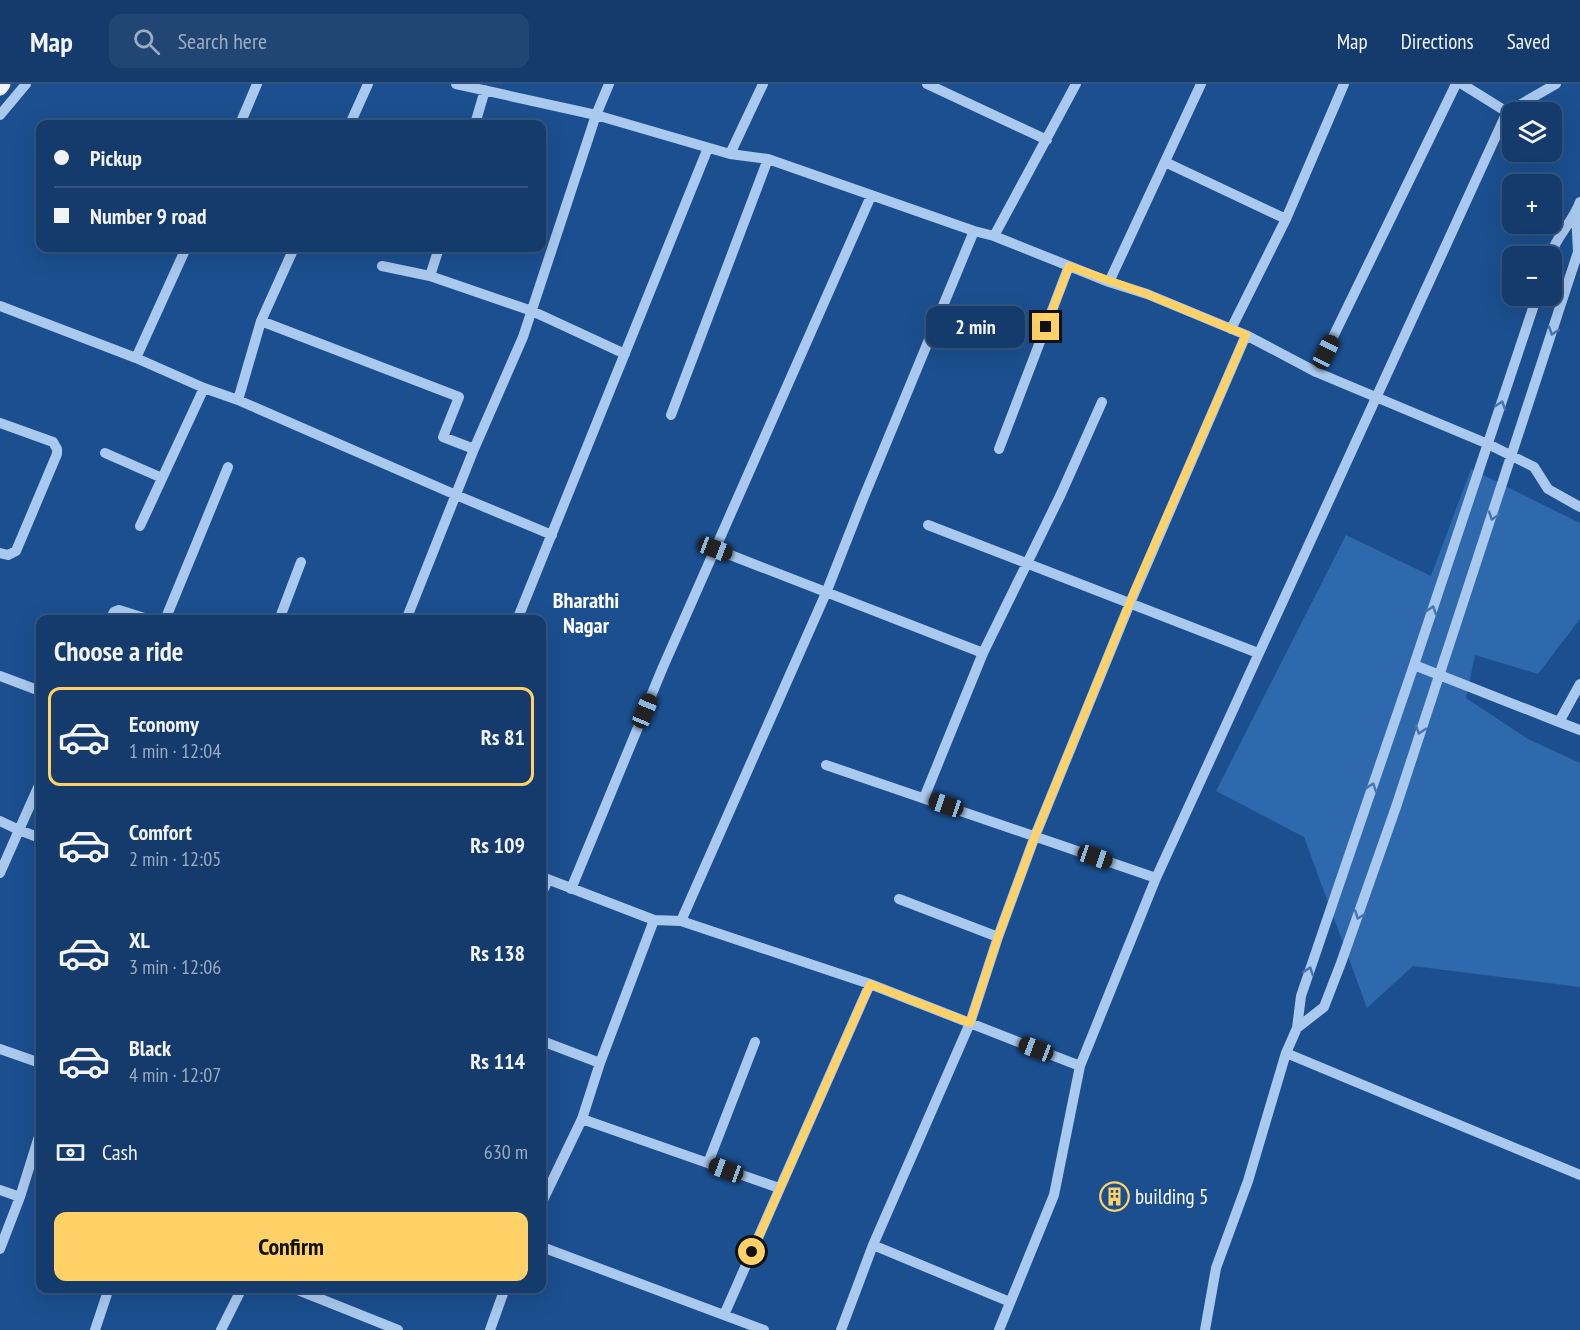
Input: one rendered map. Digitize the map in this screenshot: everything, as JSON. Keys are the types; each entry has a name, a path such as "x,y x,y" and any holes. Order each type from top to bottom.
{"street":[{"path":"0,115 26,84"},
{"path":"242,120 257,84"},
{"path":"352,120 368,84"},
{"path":"456,84 596,115 730,154 768,159 871,196 994,236 1109,282 1147,294 1246,335 1316,372 1512,455 1534,467 1548,489 1580,507"},
{"path":"408,615 532,311 596,115 609,84"},
{"path":"730,154 763,84"},
{"path":"927,84 1047,140"},
{"path":"994,236 1076,84"},
{"path":"1109,282 1201,84"},
{"path":"1231,329 1286,219 1344,84"},
{"path":"1316,372 1456,84"},
{"path":"1462,84 1502,109"},
{"path":"1524,102 1556,84"},
{"path":"476,120 484,90"},
{"path":"999,1330 1054,1195 1080,1066 1156,878 1502,123"},
{"path":"519,615 708,148"},
{"path":"671,415 768,159"},
{"path":"1165,162 1286,219"},
{"path":"571,889 663,667 871,196"},
{"path":"1553,246 1555,240 1576,213 1580,202"},
{"path":"1297,1028 1324,1007 1396,807 1578,252 1576,213"},
{"path":"681,921 826,593 862,499 974,231"},
{"path":"136,358 184,252"},
{"path":"238,400 261,321 292,252"},
{"path":"430,276 438,252"},
{"path":"382,266 430,276 532,311 625,354"},
{"path":"999,449 1069,266"},
{"path":"0,306 238,400 456,495 552,534"},
{"path":"1204,1330 1215,1268 1248,1181 1286,1053 1297,1028 1301,996 1534,306"},
{"path":"261,321 459,397 443,437 474,449"},
{"path":"841,1330 873,1245 970,1023 1035,836 1130,603 1246,335"},
{"path":"140,526 204,388"},
{"path":"924,798 983,653 1102,402"},
{"path":"0,423 53,442 57,449 16,551 8,555 0,553"},
{"path":"105,453 162,477"},
{"path":"167,615 228,467"},
{"path":"928,525 1258,653"},
{"path":"715,549 983,653"},
{"path":"281,615 301,562"},
{"path":"112,615 119,610 135,615"},
{"path":"1414,665 1580,730"},
{"path":"0,676 36,690"},
{"path":"1559,722 1580,684"},
{"path":"826,765 1156,878"},
{"path":"0,873 36,792"},
{"path":"0,821 36,836"},
{"path":"546,880 654,920 681,921 870,984 1080,1066"},
{"path":"899,899 998,937"},
{"path":"546,1194 582,1119 654,920"},
{"path":"724,1315 870,984"},
{"path":"708,1163 755,1042"},
{"path":"546,1043 600,1064"},
{"path":"0,1048 36,1062"},
{"path":"1286,1053 1580,1175"},
{"path":"582,1119 779,1188"},
{"path":"0,1249 36,1146"},
{"path":"0,1190 20,1197"},
{"path":"873,1245 1010,1302"},
{"path":"546,1248 764,1330"},
{"path":"95,1330 107,1293"},
{"path":"221,1330 240,1293"},
{"path":"306,1293 398,1330"},
{"path":"490,1330 503,1293"}],"shaded area":[{"path":"1471,469 1580,523 1580,619 1538,674 1475,655 1466,698 1528,739 1580,763 1580,987 1413,966 1367,1008 1304,837 1216,791 1346,535 1431,576"}],"place":[{"name":"building 5","path":"1114,1197"}],"district":[{"name":"Bharathi Nagar","path":"586,612"}],"route":[{"path":"752,1252 870,984 970,1023 1035,836 1137,585 1246,335 1147,294 1069,266 1046,327"}]}
